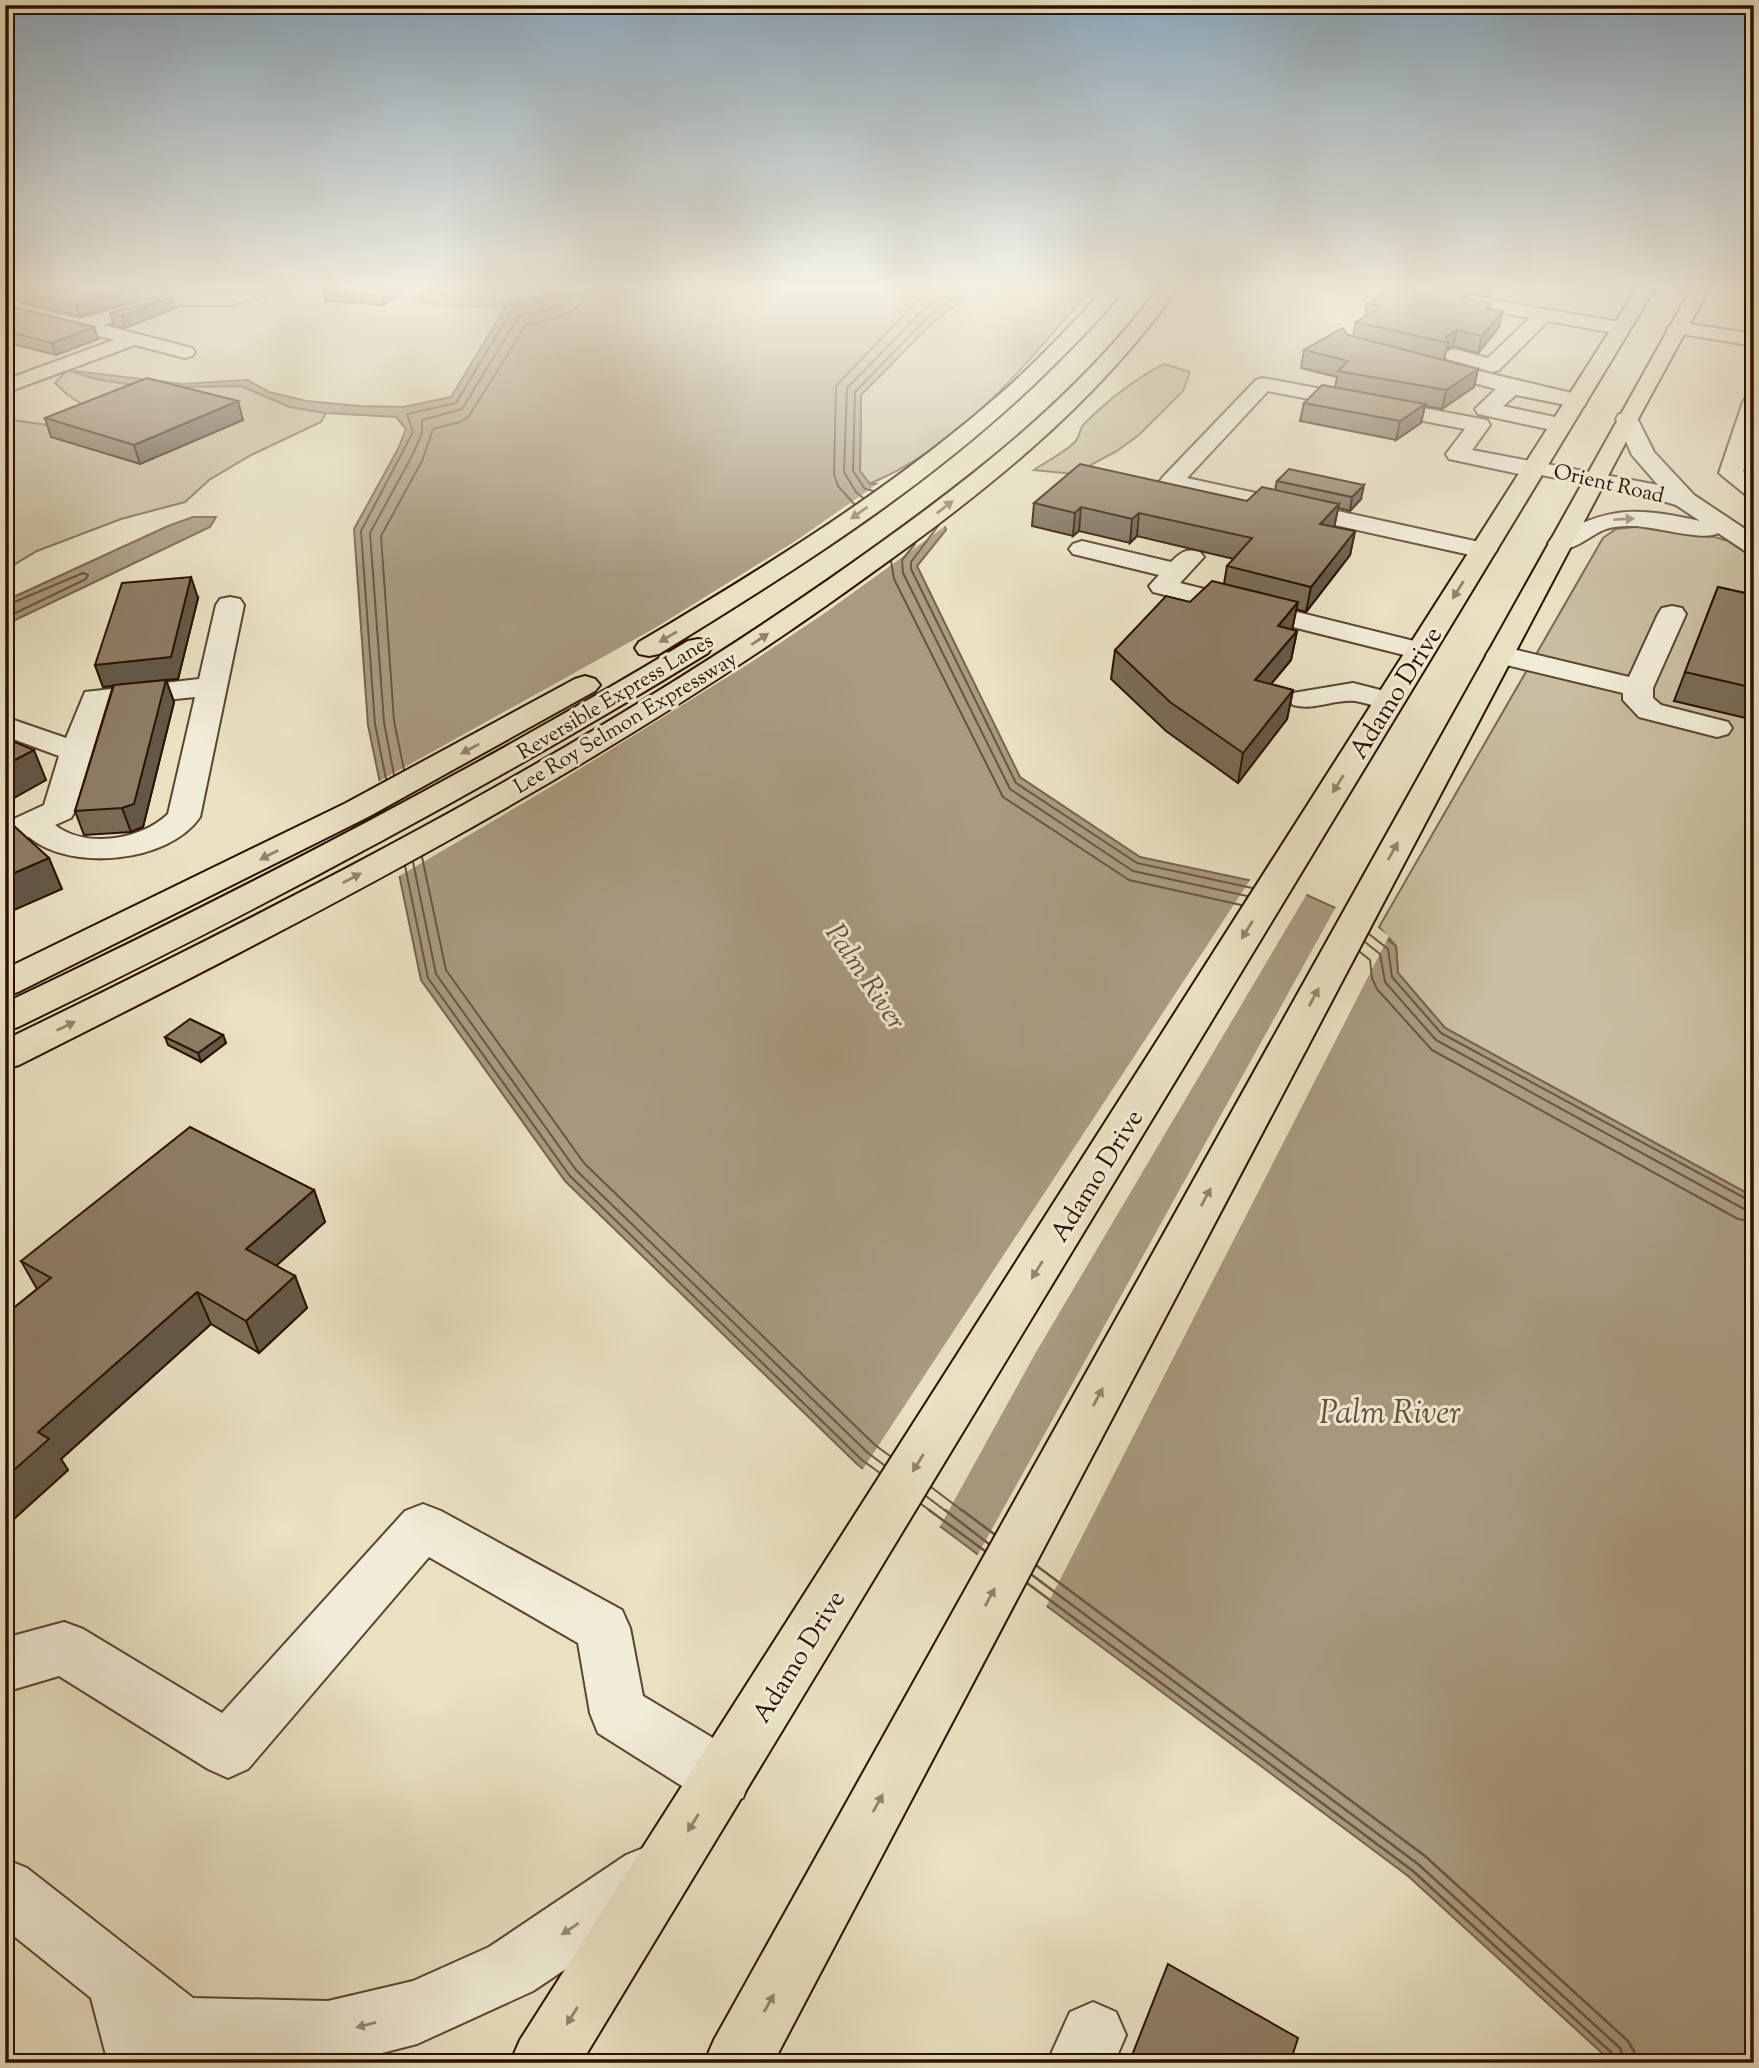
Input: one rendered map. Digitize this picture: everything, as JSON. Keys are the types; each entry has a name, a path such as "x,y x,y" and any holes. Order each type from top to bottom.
{"main road":[{"name":"Lee Roy Selmon Expressway","path":"5,984 357,810 598,677 781,566 915,474 1027,382"},
{"name":"Reversible Express Lanes","path":"5,1018 339,851 551,735 726,630 828,563 930,490 1060,382"},
{"name":"Lee Roy Selmon Expressway","path":"5,1056 249,933 509,792 681,689 825,595 985,476 1092,382"},
{"name":"Adamo Drive","path":"543,2063 1588,382"},
{"path":"737,2063 1648,382"}],"street":[{"path":"1492,382 1513,387 1580,394"},
{"path":"1539,382 1580,394"},
{"name":"Orient Road","path":"1484,550 1171,482 1263,384 1479,425 1457,454 1595,478 1685,500 1754,547"},
{"path":"1513,387 1486,409 1561,425"},
{"path":"1754,402 1731,473 1754,490"},
{"path":"1627,419 1644,455 1685,500"},
{"path":"1561,542 1604,521 1626,518 1649,519 1708,530 1754,547"},
{"path":"1082,549 1184,564 1162,586 1420,651"},
{"path":"19,829 61,843 98,848 144,841 177,827 184,817 230,605"},
{"path":"1672,614 1638,688 1638,700 1650,711 1717,728"},
{"path":"1500,655 1638,688"},
{"path":"19,829 59,811 95,698 212,687"},
{"path":"1303,699 1353,692 1390,701"},
{"path":"5,726 76,752"},
{"path":"5,1665 64,1647 228,1749 423,1527 603,1628 618,1713 722,1777"},
{"path":"5,1672 5,1696"},
{"path":"5,1890 118,1979 183,2052 328,2034 417,2012 511,1969 667,1864"}],"shaded area":[{"path":"112,382 166,387 241,386 290,407 326,413 321,422 253,454 209,480 185,502 121,519 37,551 5,570 5,419 131,437 68,395 55,383"},
{"path":"874,382 1009,382 965,424 935,447 869,484 860,471 861,395"},
{"path":"1136,382 1186,382 1183,391 1139,435 1117,451 1074,474 1034,470 1075,442 1083,425 1112,398"},
{"path":"1645,526 1701,534 1754,551 1754,1197 1445,1028 1398,973 1396,946 1379,927 1603,538 1616,529"}],"water":[{"name":"Palm River","path":"112,382 183,384 250,382 269,392 307,401 360,406 403,407 451,397 460,382 874,382 861,395 860,471 870,484 918,483 939,504 946,530 917,566 1020,777 1140,857 1296,890 1360,919 1396,946 1398,973 1445,1028 1754,1197 1754,2063 1613,2063 1408,1876 858,1465 565,1181 421,980 368,725 354,529 398,449 406,429 396,417 326,413 290,407 241,386 166,387"},
{"path":"193,517 216,517 210,527 5,625 5,601"}],"pier":[{"path":"883,480 920,480 942,502 948,524 825,613 750,663 554,785 396,878 376,783 655,628 797,540"},
{"path":"1252,877 1308,892 1035,1354 938,1530 861,1472"},
{"path":"1337,905 1362,916 1389,936 1045,1609 976,1558"}],"building":[{"path":"138,382 161,382 238,401 134,445 45,418"},
{"path":"1398,382 1459,382 1446,390"},
{"path":"1322,385 1425,404 1400,421 1304,403"},
{"path":"1080,464 1247,501 1262,487 1339,504 1320,524 1355,531 1311,587 1227,566 1252,538 1139,513 1132,519 1081,507 1075,513 1034,503"},
{"path":"1289,469 1364,485 1352,497 1277,481"},
{"path":"191,577 171,657 95,665 122,583"},
{"path":"1212,581 1298,602 1278,626 1297,631 1255,680 1293,690 1243,753 1170,702 1115,650 1166,596 1190,602"},
{"path":"1718,587 1754,595 1754,688 1685,672"},
{"path":"166,680 134,804 122,808 75,811 114,685"},
{"path":"5,738 34,750 5,765"},
{"path":"13,825 49,858 5,877 5,828"},
{"path":"190,1019 223,1035 198,1053 165,1037"},
{"path":"190,1127 314,1190 246,1249 295,1276 246,1321 197,1292 38,1432 49,1439 5,1478 5,1315 51,1278 21,1261"},
{"path":"1168,1964 1298,2038 1290,2063 1129,2063"}]}
